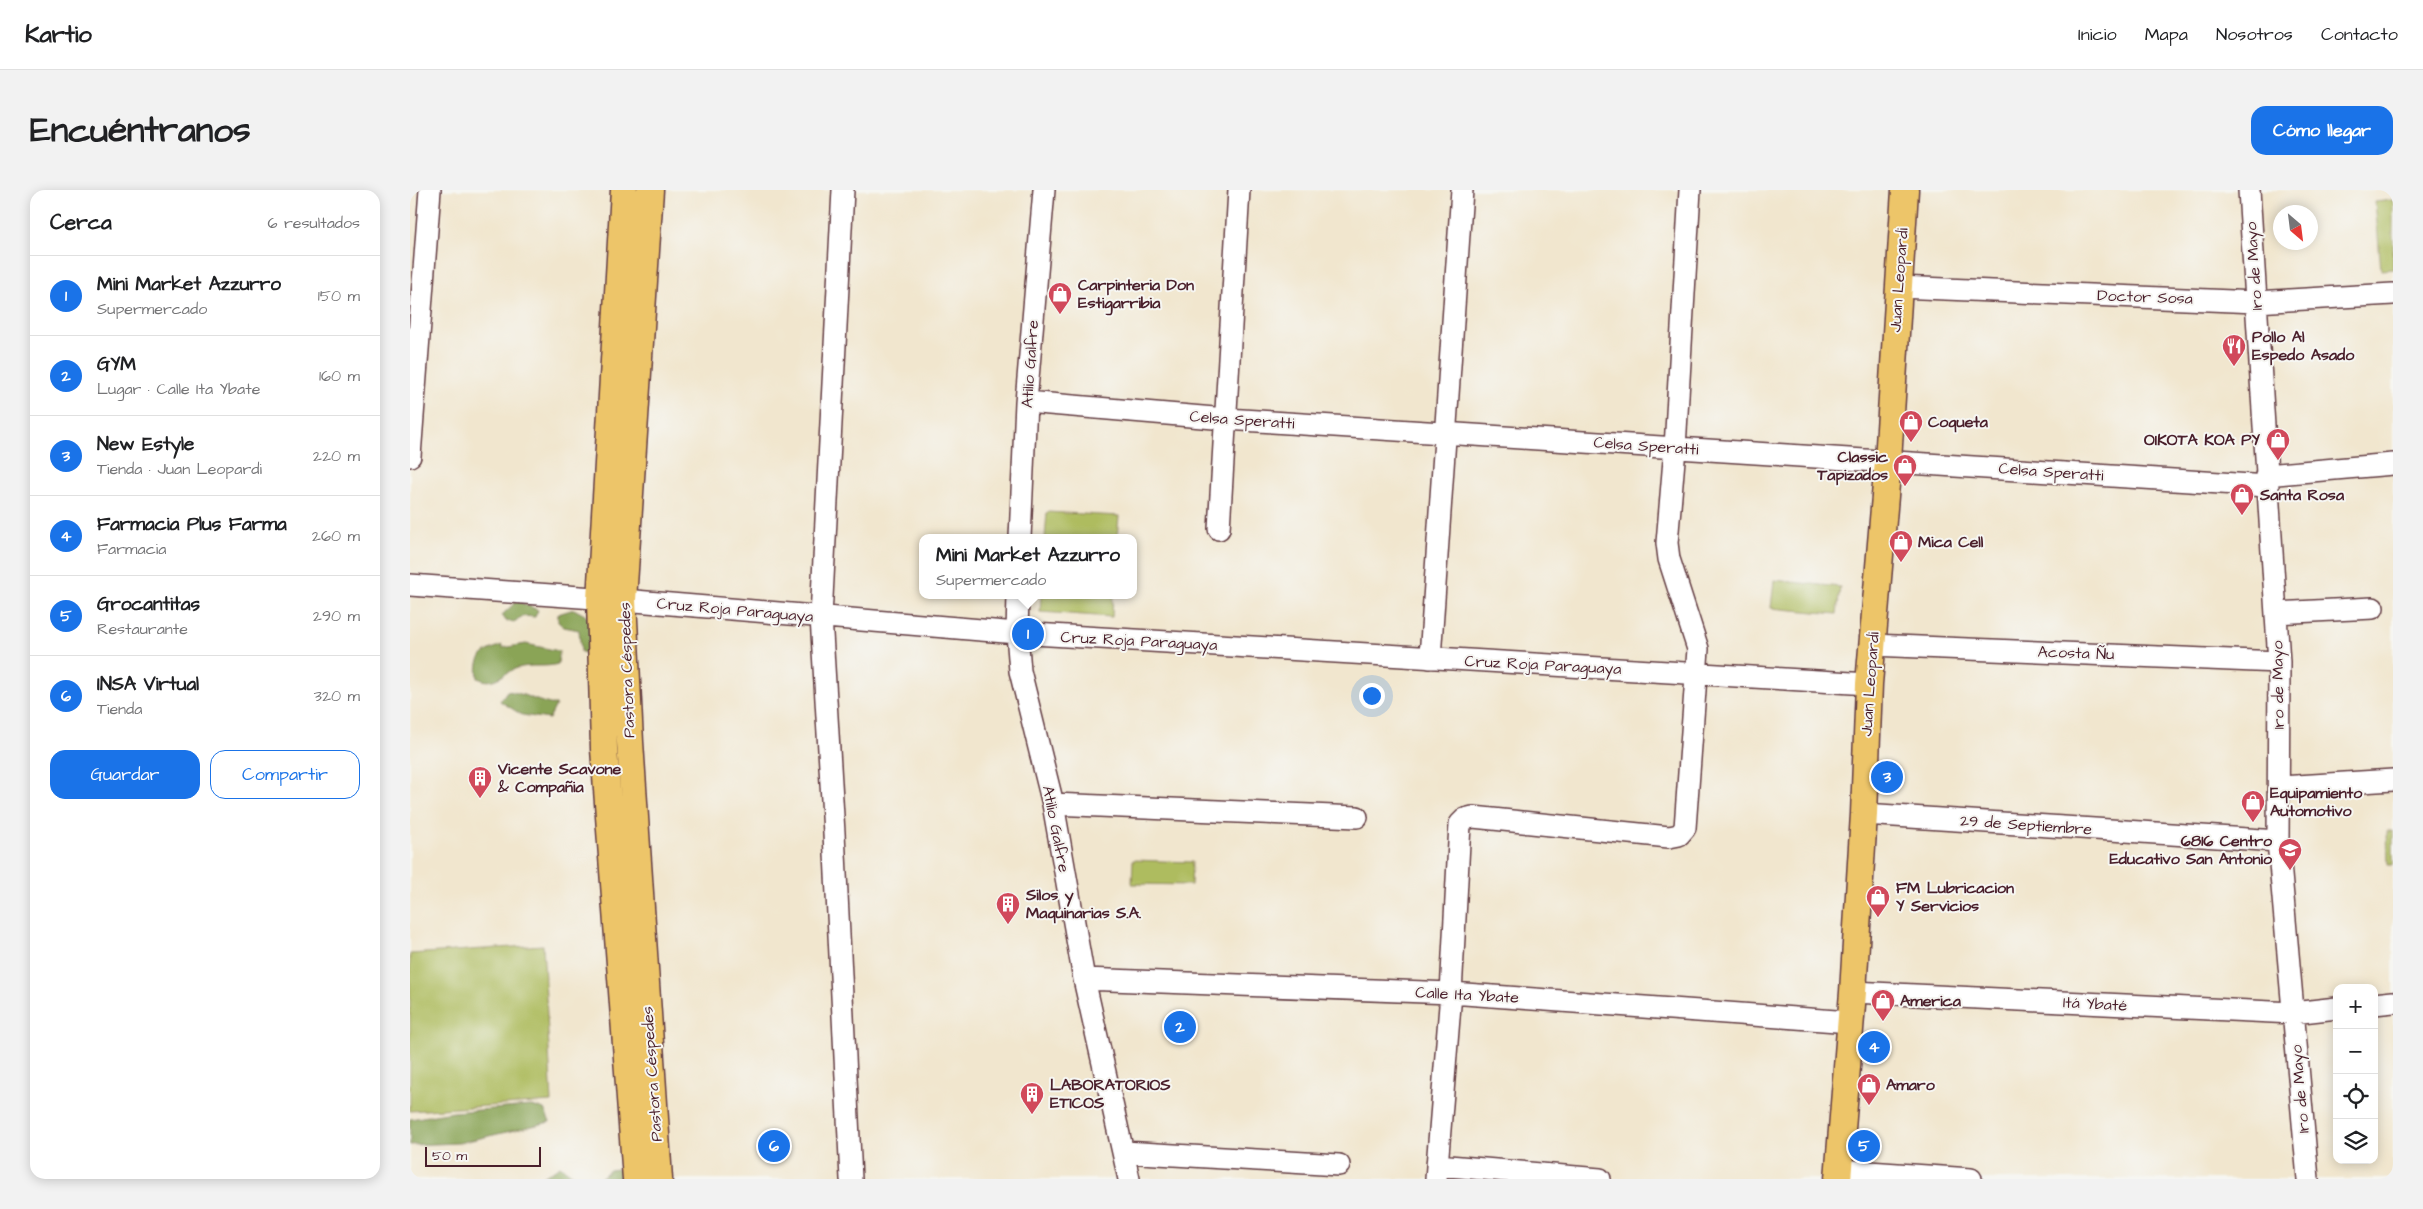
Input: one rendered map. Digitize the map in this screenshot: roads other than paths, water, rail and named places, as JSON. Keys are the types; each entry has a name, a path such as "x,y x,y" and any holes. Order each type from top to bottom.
{"main road":[{"name":"Pastora Céspedes","path":"624,190 628,353"},
{"name":"Pastora Céspedes","path":"636,1179 604,749 628,353 650,190"},
{"name":"Juan Leopardi","path":"1839,1175 1864,814 1869,684 1888,462 1905,190"},
{"name":"Pastora Céspedes","path":"612,600 630,742 659,1179"}],"street":[{"path":"410,456 415,325 430,190"},
{"path":"843,190 821,617 834,833 850,1179"},
{"name":"Atilio Galfre","path":"1020,534 1026,402 1044,190"},
{"path":"1219,530 1239,190"},
{"path":"1430,658 1462,190"},
{"path":"1600,1179 1437,1172 1451,993 1460,824 1465,819 1473,817 1669,837 1679,835 1685,828 1698,674 1698,649 1669,559 1666,542 1675,448 1690,190"},
{"name":"1ro de Mayo","path":"2249,190 2279,662 2280,787 2278,841 2308,1179"},
{"name":"Doctor Sosa","path":"1898,287 2256,302 2393,294"},
{"name":"Celsa Speratti","path":"1026,402 1226,419 1888,462 2267,480 2393,464"},
{"name":"Cruz Roja Paraguaya","path":"410,585 1017,633 1869,684"},
{"name":"Atilio Galfre","path":"1018,599 1017,633 1020,671 1053,804 1084,979 1129,1179"},
{"path":"2276,613 2373,608"},
{"name":"Acosta Ñu","path":"1872,645 2279,662"},
{"path":"2280,787 2393,780"},
{"path":"1053,804 1357,817"},
{"name":"29 de Septiembre","path":"1864,814 2278,841"},
{"name":"Calle Ita Ybate","path":"1084,979 1451,993 1850,1022"},
{"name":"Itá Ybaté","path":"1853,992 2293,1013 2333,1008"},
{"path":"2378,1004 2393,1002"},
{"path":"1124,1152 1339,1166"},
{"path":"1839,1175 1971,1179"}],"place":[{"name":"Carpinteria Don Estigarribia","path":"1060,315"},
{"name":"Pollo Al Espedo Asado","path":"2234,367"},
{"name":"Coqueta","path":"1911,443"},
{"name":"OIKOTA KOA PY","path":"2278,461"},
{"name":"Classic Tapizados","path":"1905,487"},
{"name":"Santa Rosa","path":"2242,516"},
{"name":"Mica Cell","path":"1901,563"},
{"name":"Mini Market Azzurro","path":"1028,634"},
{"name":"New Estyle","path":"1887,777"},
{"name":"Vicente Scavone & Compañia","path":"480,799"},
{"name":"Equipamiento Automotivo","path":"2253,823"},
{"name":"6816 Centro Educativo San Antonio","path":"2290,871"},
{"name":"FM Lubricacion Y Servicios","path":"1878,918"},
{"name":"Silos y Maquinarias S.A.","path":"1008,925"},
{"name":"America","path":"1883,1022"},
{"name":"GYM","path":"1180,1027"},
{"name":"Farmacia Plus Farma","path":"1874,1047"},
{"name":"Amaro","path":"1869,1106"},
{"name":"LABORATORIOS ETICOS","path":"1032,1115"},
{"name":"INSA Virtual","path":"774,1146"},
{"name":"Grocantitas","path":"1864,1146"}]}
